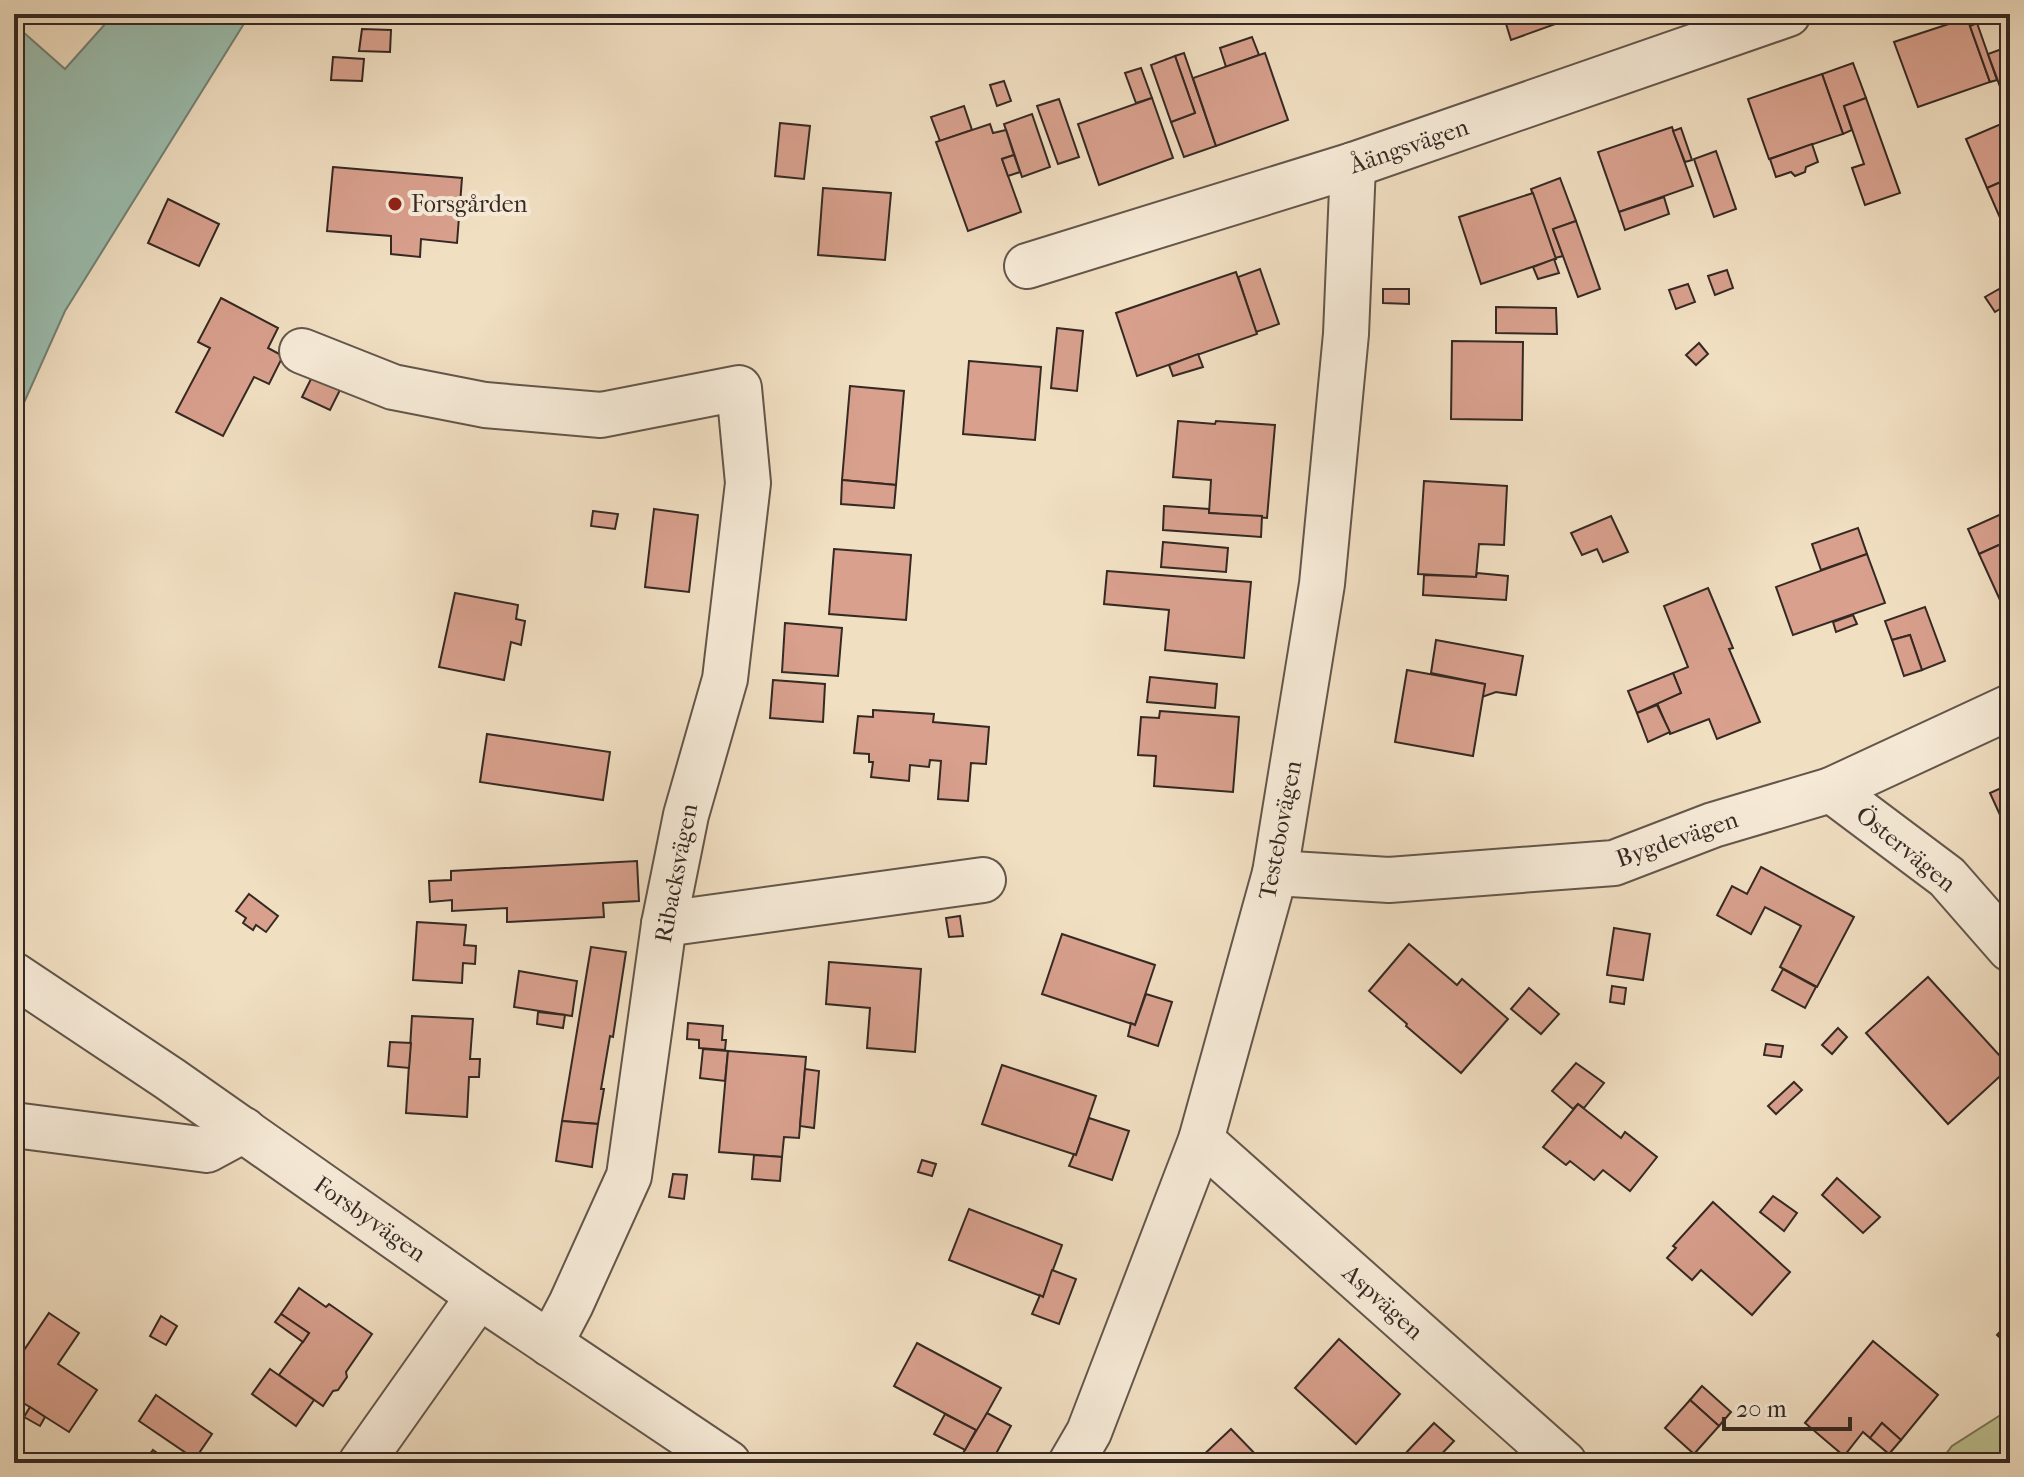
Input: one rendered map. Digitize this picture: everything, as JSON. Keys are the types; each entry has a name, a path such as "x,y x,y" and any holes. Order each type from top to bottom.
{"street":[{"name":"Åängsvägen","path":"1027,266 1353,165 1788,14"},
{"name":"Testebovägen","path":"1071,1463 1089,1432 1201,1140 1275,873 1322,584 1346,334 1353,165"},
{"name":"Ribacksvägen","path":"302,351 393,387 485,405 601,415 739,388 748,483 725,679 686,815 664,924 629,1176 550,1344"},
{"name":"Bygdevägen","path":"1275,873 1389,880 1614,863 1713,825 1831,790 2010,707"},
{"name":"Östervägen","path":"1831,790 1947,877 2010,949"},
{"path":"664,924 983,880"},
{"name":"Forsbyvägen","path":"14,975 244,1130 479,1296 728,1463"},
{"path":"14,1125 207,1150 244,1130"},
{"name":"Aspvägen","path":"1201,1140 1564,1463"},
{"path":"361,1463 479,1296"}],"green space":[{"path":"2010,1409 2010,1463 1939,1463 1952,1446"}],"shaded area":[{"path":"114,14 250,14 65,311 23,405 14,407 14,24 65,69"}],"building":[{"path":"1503,14 1583,14 1511,40"},
{"path":"1967,18 1990,82 1918,107 1894,42"},
{"path":"1977,23 1997,80 1990,82 1970,26"},
{"path":"362,29 391,30 390,52 359,51"},
{"path":"1252,37 1259,55 1226,67 1220,48"},
{"path":"2010,46 2010,110 2009,111 1988,54"},
{"path":"1184,53 1216,146 1184,157 1171,122 1195,113 1175,56"},
{"path":"1265,53 1288,120 1216,146 1193,78"},
{"path":"1175,56 1195,113 1171,122 1151,65"},
{"path":"333,57 364,59 362,81 331,80"},
{"path":"1853,63 1866,98 1844,106 1852,130 1843,134 1822,74"},
{"path":"1141,68 1152,98 1136,103 1125,73"},
{"path":"1822,74 1843,134 1769,159 1748,99"},
{"path":"1004,81 1011,101 997,106 990,85"},
{"path":"1152,98 1173,158 1099,185 1078,124"},
{"path":"1866,98 1900,193 1865,205 1852,168 1864,164 1844,106"},
{"path":"1059,99 1079,157 1058,164 1037,106"},
{"path":"964,106 972,130 940,141 931,117"},
{"path":"1032,114 1050,167 1022,177 1004,124"},
{"path":"2008,121 2010,161 2006,163 2010,178 1987,188 1966,139"},
{"path":"780,123 810,126 804,179 775,176"},
{"path":"990,124 993,133 1006,130 1014,155 1002,159 1021,212 968,231 936,142"},
{"path":"1672,127 1693,186 1619,212 1598,152"},
{"path":"1681,128 1692,160 1685,162 1673,131"},
{"path":"1812,144 1818,162 1795,176 1791,172 1776,177 1770,159"},
{"path":"1716,151 1736,209 1714,217 1694,159"},
{"path":"1014,155 1020,172 1008,176 1002,159"},
{"name":"Forsgården","path":"333,167 462,178 457,243 421,239 420,257 391,254 391,236 327,231"},
{"path":"1560,178 1576,221 1553,229 1563,256 1555,258 1531,189"},
{"path":"2010,178 2010,224 2004,227 1987,188"},
{"path":"823,188 891,193 885,260 818,255"},
{"path":"1533,193 1556,259 1481,284 1459,217"},
{"path":"1664,197 1669,214 1625,230 1619,212"},
{"path":"168,199 219,224 199,266 148,243"},
{"path":"1576,221 1600,289 1578,297 1553,229"},
{"path":"1554,259 1559,273 1538,279 1533,267"},
{"path":"1260,269 1279,324 1256,332 1238,277"},
{"path":"1727,270 1733,288 1715,295 1708,276"},
{"path":"1236,272 1257,334 1137,376 1116,313"},
{"path":"1688,284 1695,302 1676,309 1669,290"},
{"path":"1383,289 1409,289 1409,304 1383,303"},
{"path":"1999,289 2008,304 1995,312 1985,297"},
{"path":"221,298 278,328 268,348 283,356 269,384 254,377 223,436 176,412 210,348 198,342"},
{"path":"1496,307 1556,308 1557,334 1496,333"},
{"path":"1057,328 1083,331 1077,391 1051,388"},
{"path":"1452,341 1523,342 1522,420 1451,419"},
{"path":"1699,343 1708,354 1696,365 1686,355"},
{"path":"1198,354 1203,367 1173,376 1169,365"},
{"path":"320,361 348,374 330,410 302,397"},
{"path":"969,361 1041,367 1035,440 963,434"},
{"path":"850,386 904,391 896,485 842,480"},
{"path":"1178,421 1275,425 1267,518 1209,513 1211,480 1173,477"},
{"path":"842,480 896,485 894,508 841,504"},
{"path":"1424,481 1507,486 1504,545 1479,544 1476,577 1418,574"},
{"path":"1164,506 1262,516 1261,537 1163,530"},
{"path":"654,509 698,515 689,592 645,587"},
{"path":"593,511 618,514 615,529 591,526"},
{"path":"2008,511 2010,540 1979,554 1968,529"},
{"path":"1611,516 1628,552 1603,562 1597,549 1582,555 1571,533"},
{"path":"1858,528 1867,554 1821,570 1812,544"},
{"path":"2010,540 2010,622 1979,554"},
{"path":"1163,542 1228,548 1226,572 1161,567"},
{"path":"834,549 911,555 906,620 829,614"},
{"path":"1867,554 1885,603 1793,635 1776,587"},
{"path":"1107,571 1251,582 1244,658 1165,650 1169,610 1104,604"},
{"path":"1477,573 1508,576 1506,600 1423,595 1424,575 1476,577"},
{"path":"1708,588 1733,648 1729,649 1760,722 1717,739 1709,719 1670,734 1657,703 1681,693 1673,673 1688,667 1664,606"},
{"path":"455,593 518,605 516,619 525,621 521,645 511,642 504,680 439,667"},
{"path":"1925,607 1945,661 1922,670 1910,635 1892,640 1885,621"},
{"path":"1853,615 1857,624 1836,632 1833,622"},
{"path":"785,623 842,628 838,676 782,672"},
{"path":"1910,635 1922,670 1904,676 1892,640"},
{"path":"1436,640 1523,656 1516,695 1496,692 1482,697 1485,684 1431,673"},
{"path":"1407,670 1485,684 1473,756 1395,742"},
{"path":"1673,673 1681,693 1637,713 1628,691"},
{"path":"1150,677 1217,684 1215,708 1147,702"},
{"path":"773,680 825,684 823,722 770,718"},
{"path":"1657,705 1670,732 1648,742 1637,713"},
{"path":"873,710 934,714 933,722 989,727 986,764 971,763 968,801 938,799 941,761 930,760 929,767 910,765 909,781 871,777 873,762 869,762 869,754 854,753 858,716 873,717"},
{"path":"1160,711 1239,717 1233,792 1154,786 1156,756 1138,755 1141,717 1159,718"},
{"path":"487,734 610,752 603,800 480,782"},
{"path":"2010,784 2010,824 2005,826 1990,793"},
{"path":"637,861 639,901 603,903 604,917 507,922 507,908 452,911 452,900 430,902 429,881 451,880 451,871"},
{"path":"1761,867 1854,917 1817,987 1780,967 1801,926 1765,907 1751,934 1717,915 1732,886 1747,894"},
{"path":"249,894 278,916 266,932 256,925 253,930 243,923 246,918 236,911"},
{"path":"960,916 963,936 949,937 946,918"},
{"path":"417,922 466,925 464,945 476,946 475,964 463,963 462,983 413,980"},
{"path":"1614,928 1650,934 1643,980 1607,975"},
{"path":"1062,934 1155,965 1135,1025 1042,994"},
{"path":"1409,944 1457,985 1462,979 1508,1019 1461,1073 1369,991"},
{"path":"591,947 626,952 613,1037 610,1036 601,1089 604,1089 598,1124 562,1121"},
{"path":"829,962 921,969 915,1052 867,1048 870,1008 826,1004"},
{"path":"1783,969 1816,987 1805,1008 1772,990"},
{"path":"519,971 577,981 572,1016 514,1007"},
{"path":"1928,977 2010,1067 1948,1124 1866,1033"},
{"path":"1612,986 1626,988 1624,1004 1610,1002"},
{"path":"1529,988 1559,1014 1541,1034 1511,1009"},
{"path":"1146,994 1172,1002 1158,1046 1128,1036"},
{"path":"538,1012 565,1015 563,1028 537,1024"},
{"path":"412,1016 473,1019 470,1059 480,1059 479,1077 469,1077 467,1117 406,1113"},
{"path":"688,1023 723,1026 725,1050 699,1048 699,1040 687,1039"},
{"path":"1838,1028 1847,1037 1832,1054 1822,1045"},
{"path":"390,1042 411,1043 409,1068 388,1066"},
{"path":"1766,1044 1783,1046 1781,1057 1764,1055"},
{"path":"703,1049 728,1051 725,1081 700,1078"},
{"path":"728,1051 806,1057 799,1138 784,1137 782,1157 719,1152"},
{"path":"1576,1063 1604,1083 1584,1108 1578,1104 1573,1109 1552,1091"},
{"path":"1002,1065 1096,1096 1076,1155 982,1124"},
{"path":"805,1069 819,1071 814,1128 800,1126"},
{"path":"1794,1082 1802,1090 1776,1114 1768,1106"},
{"path":"1578,1104 1621,1138 1625,1132 1657,1157 1630,1191 1603,1170 1594,1180 1570,1161 1566,1165 1543,1147"},
{"path":"1089,1118 1129,1131 1112,1180 1069,1166"},
{"path":"562,1121 598,1124 592,1167 556,1161"},
{"path":"754,1155 782,1157 780,1181 752,1179"},
{"path":"922,1160 936,1164 932,1176 918,1172"},
{"path":"673,1174 687,1175 684,1199 669,1197"},
{"path":"1837,1178 1880,1217 1863,1233 1822,1195"},
{"path":"1773,1196 1797,1213 1784,1231 1760,1212"},
{"path":"1713,1202 1790,1272 1752,1315 1701,1270 1692,1280 1667,1258 1676,1248 1673,1246"},
{"path":"969,1209 1062,1245 1043,1297 949,1260"},
{"path":"1052,1270 1076,1279 1059,1324 1032,1314 1040,1295 1043,1297"},
{"path":"299,1288 326,1307 329,1304 372,1334 346,1372 347,1377 323,1406 279,1375 309,1333 281,1314"},
{"path":"49,1313 79,1333 58,1364 97,1390 69,1432 14,1397 14,1365"},
{"path":"281,1314 309,1333 303,1342 275,1322"},
{"path":"161,1316 177,1326 166,1345 150,1336"},
{"path":"2010,1321 2010,1347 1997,1335"},
{"path":"1339,1339 1400,1394 1356,1444 1295,1388"},
{"path":"1873,1341 1938,1395 1901,1440 1882,1423 1870,1438 1863,1432 1844,1456 1805,1423"},
{"path":"917,1343 1001,1388 977,1431 894,1386"},
{"path":"270,1369 314,1400 296,1426 252,1394"},
{"path":"1702,1386 1731,1412 1719,1426 1690,1400"},
{"path":"156,1395 212,1434 195,1459 139,1421"},
{"path":"1690,1400 1719,1426 1694,1454 1665,1428"},
{"path":"30,1407 45,1417 40,1426 24,1417"},
{"path":"987,1413 1011,1426 991,1463 983,1463 963,1453"},
{"path":"945,1414 976,1430 965,1450 934,1434"},
{"path":"1434,1423 1454,1441 1433,1463 1410,1463 1403,1456"},
{"path":"1882,1423 1901,1440 1889,1454 1870,1438"},
{"path":"1231,1429 1263,1462 1201,1463 1198,1460"},
{"path":"153,1450 171,1463 143,1463"}],"place":[{"name":"Forsgården","path":"395,204"}]}
